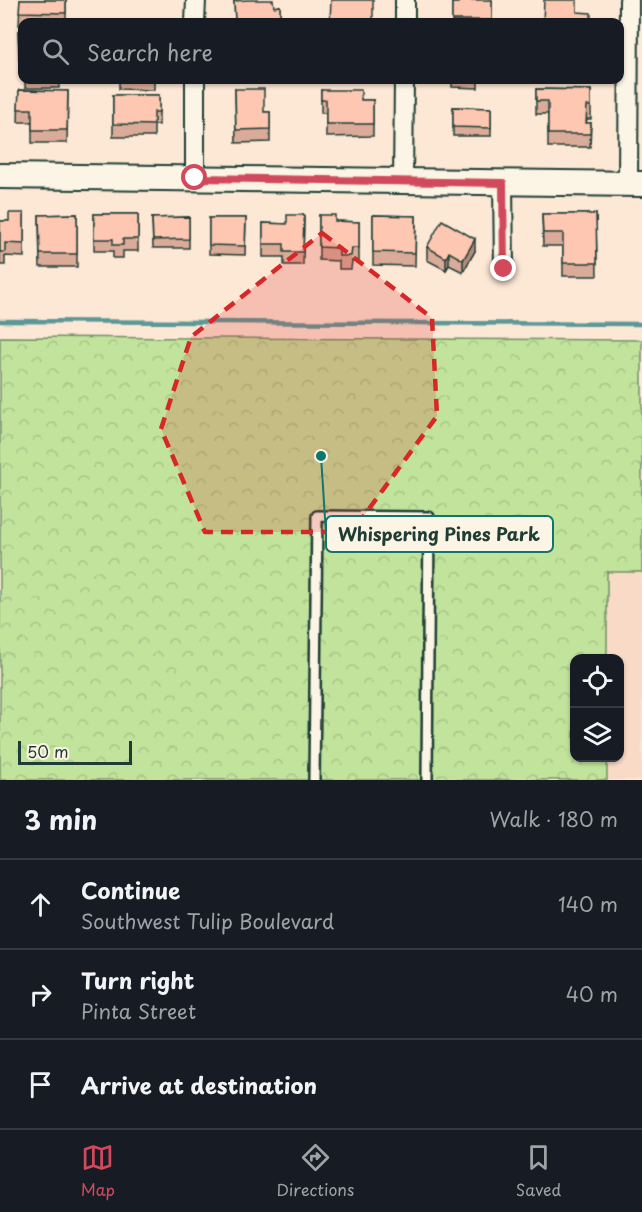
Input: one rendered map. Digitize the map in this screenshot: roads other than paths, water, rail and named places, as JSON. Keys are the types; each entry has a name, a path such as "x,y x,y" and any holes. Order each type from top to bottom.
{"street":[{"path":"195,18 196,0"},
{"path":"405,0 405,18"},
{"path":"0,176 635,184 628,0"},
{"path":"195,84 195,178"},
{"path":"403,182 404,84"},
{"path":"503,183 504,269"}],"lane":[{"path":"314,780 317,516 328,516 429,517 427,780"}],"waterway":[{"path":"0,321 642,324"}],"place":[{"name":"Whispering Pines Park","path":"321,456"}]}
